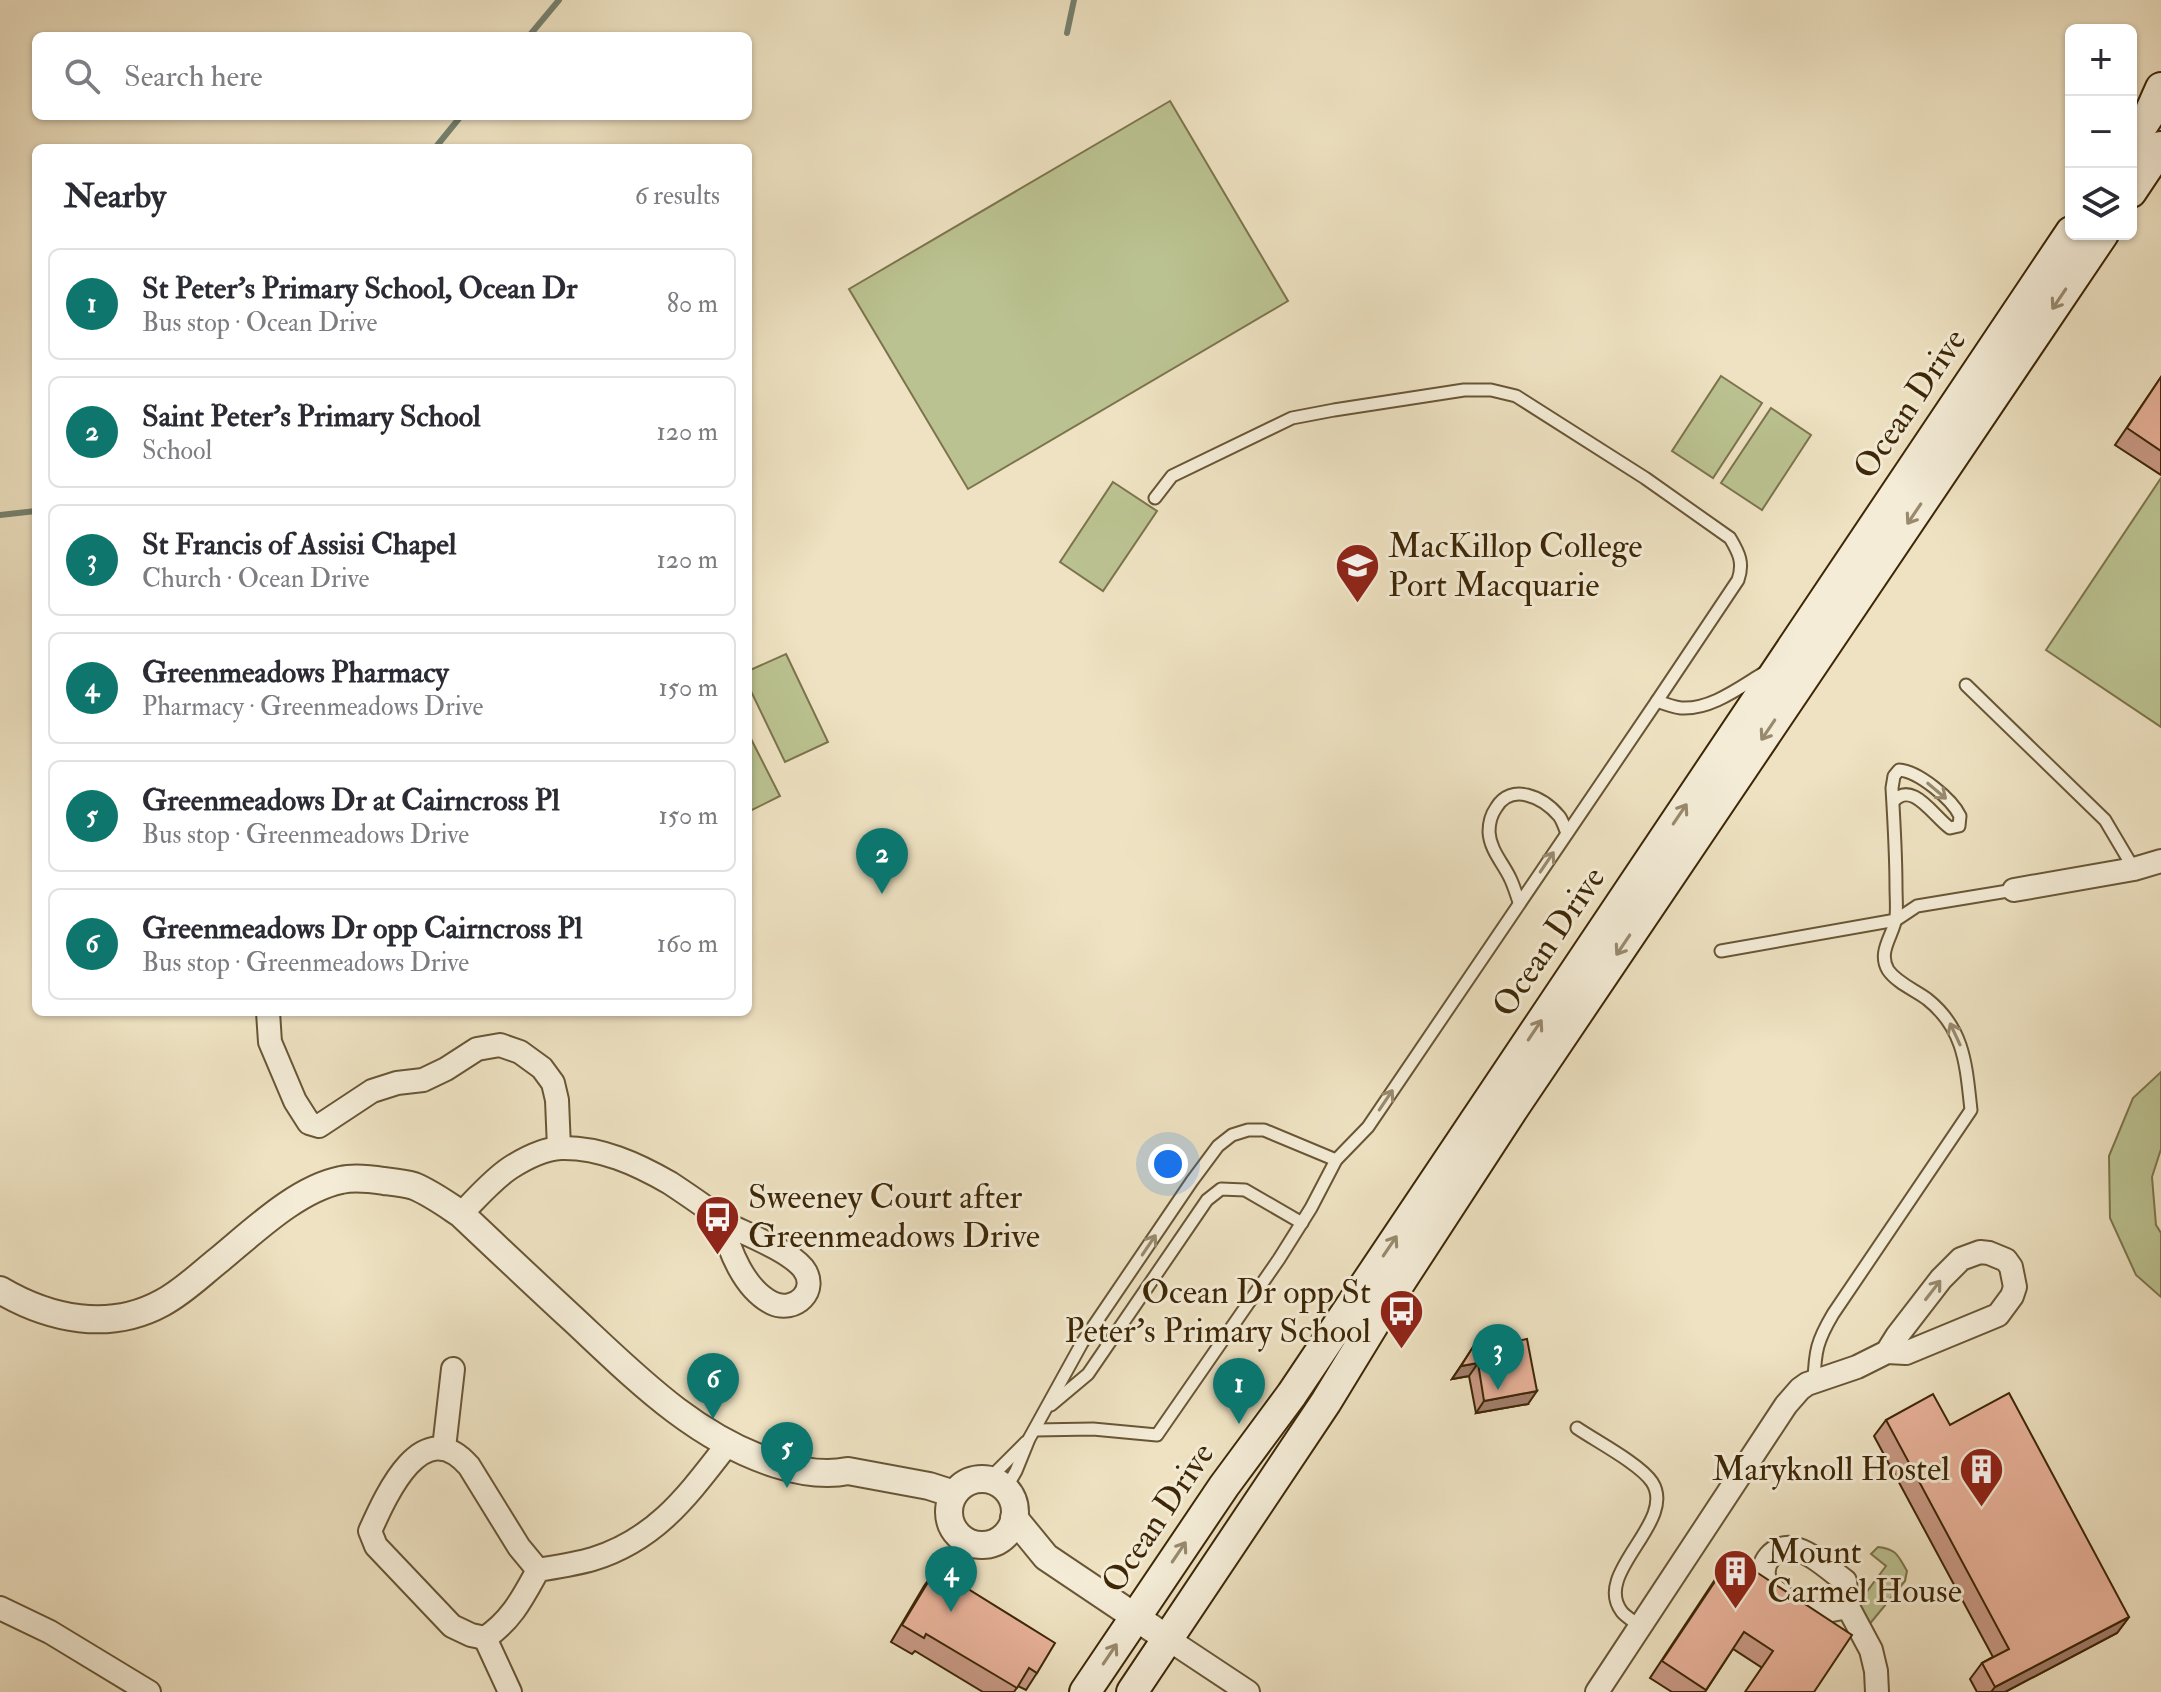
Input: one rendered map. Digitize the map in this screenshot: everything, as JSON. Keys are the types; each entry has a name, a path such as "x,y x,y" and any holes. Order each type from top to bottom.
{"main road":[{"path":"2137,134 2161,88"},
{"path":"2137,183 2161,147"},
{"name":"Ocean Drive","path":"1085,1692 1224,1486 1292,1394 2066,240"},
{"name":"Ocean Drive","path":"1132,1692 1326,1402 1514,1107 2099,240"}],"street":[{"path":"2014,890 2134,869 2161,861"},
{"path":"268,1016 270,1042 295,1101 309,1123 319,1126 372,1091 397,1083 423,1080 477,1049 500,1045 520,1052 542,1068 553,1083 557,1100 559,1148"},
{"path":"461,1214 507,1170 527,1158 559,1148 601,1153 635,1164 703,1206 722,1222"},
{"path":"0,1290 43,1311 76,1319 110,1319 135,1314 162,1303 190,1284 292,1201 314,1190 342,1180 377,1180 411,1185 461,1214 630,1372 692,1423 727,1445 795,1470 837,1474 850,1484 952,1505"},
{"path":"1597,1692 1786,1405 1800,1389 1887,1352 1906,1353 1998,1315 2015,1287 2011,1267 2006,1260 1980,1252 1961,1259 1941,1279 1887,1352"},
{"path":"444,1448 453,1369"},
{"path":"538,1570 519,1547 469,1466 460,1455 444,1448 432,1448 408,1464 382,1504 370,1531 376,1546 452,1626 485,1638 501,1627 517,1608 538,1570 593,1559 628,1545 655,1528 688,1494 727,1445"},
{"path":"969,1482 997,1485 1014,1506 1014,1518 1005,1535 995,1542 977,1545 956,1533 952,1505 969,1482"},
{"path":"1014,1518 1046,1557 1248,1692"},
{"path":"995,1542 1046,1557"},
{"path":"1848,1607 1805,1611 1770,1587 1765,1580 1765,1571 1772,1553 1781,1548 1794,1548 1845,1581 1848,1607 1871,1650 1877,1692"},
{"path":"0,1608 50,1632 149,1692"},
{"path":"485,1638 510,1692"}],"lane":[{"path":"1032,1434 1093,1429 1157,1435 1279,1259 1336,1160 1368,1127 1657,701 1738,580 1742,569 1741,558 1730,538 1645,478 1516,396 1491,390 1464,390 1292,418 1172,476 1155,498"},
{"path":"1657,701 1687,708 1717,701 1783,662"},
{"path":"1966,685 2105,820 2134,869"},
{"path":"1814,1381 1815,1353 1833,1314 1971,1110 1965,1063 1954,1027 1944,1014 1888,970 1884,956 1896,920 1893,802 1894,776 1899,770 1924,780 1957,809 1961,821 1959,826 1950,828 1910,794 1893,802"},
{"path":"1519,902 1510,877 1491,843 1491,818 1497,805 1508,795 1519,793 1531,796 1561,818 1567,833"},
{"path":"1721,951 1896,920 1917,906 2014,890"},
{"path":"997,1485 1032,1434 1082,1343 1218,1146 1232,1135 1248,1130 1264,1130 1336,1160"},
{"path":"1047,1407 1088,1374 1207,1200 1221,1189 1245,1190 1302,1223"},
{"path":"1577,1428 1644,1472 1656,1491 1655,1510 1624,1568 1616,1590 1622,1612 1641,1627"},
{"path":"997,1485 1016,1471 1032,1434"}],"green space":[{"path":"1170,101 1288,301 968,489 849,289"},
{"path":"1721,376 1762,403 1713,478 1672,451"},
{"path":"1771,408 1811,435 1762,510 1721,483"},
{"path":"2161,478 2161,727 2046,650"},
{"path":"1113,482 1157,511 1103,591 1060,562"},
{"path":"786,654 828,742 785,762 752,693 752,669"},
{"path":"752,741 780,796 752,810"},
{"path":"2161,1072 2161,1149 2152,1177 2156,1225 2161,1233 2161,1297 2136,1275 2110,1218 2109,1156 2133,1098"},
{"path":"1878,1547 1893,1552 1907,1571 1905,1581 1868,1626 1849,1582 1865,1594 1886,1566 1871,1554"}],"building":[{"path":"2161,377 2161,451 2127,428"},
{"path":"1527,1339 1537,1391 1484,1401 1478,1363 1461,1366 1475,1344 1487,1342 1488,1346"},
{"name":"Maryknoll Hostel","path":"2009,1393 2129,1617 1995,1687 1982,1663 2009,1649 1886,1420 1933,1394 1950,1425"},
{"name":"Mount Carmel House","path":"1732,1556 1852,1635 1814,1692 1745,1692 1773,1651 1744,1632 1706,1690 1662,1661"},
{"path":"936,1569 1055,1643 1037,1673 1029,1668 1017,1688 926,1634 924,1638 902,1625"}],"waterway":[{"path":"532,32 559,0"},
{"path":"1067,33 1074,0"},
{"path":"438,144 458,120"},
{"path":"0,515 32,511"}],"place":[{"name":"MacKillop College Port Macquarie","path":"1357,605"},
{"name":"Saint Peter's Primary School","path":"882,894"},
{"name":"Sweeney Court after Greenmeadows Drive","path":"717,1256"},
{"name":"Ocean Dr opp St Peter's Primary School","path":"1402,1351"},
{"name":"St Francis of Assisi Chapel","path":"1498,1390"},
{"name":"Greenmeadows Dr opp Cairncross Pl","path":"713,1419"},
{"name":"St Peter's Primary School, Ocean Dr","path":"1239,1424"},
{"name":"Greenmeadows Dr at Cairncross Pl","path":"787,1488"},
{"name":"Maryknoll Hostel","path":"1981,1508"},
{"name":"Mount Carmel House","path":"1736,1611"},
{"name":"Greenmeadows Pharmacy","path":"951,1612"}]}
